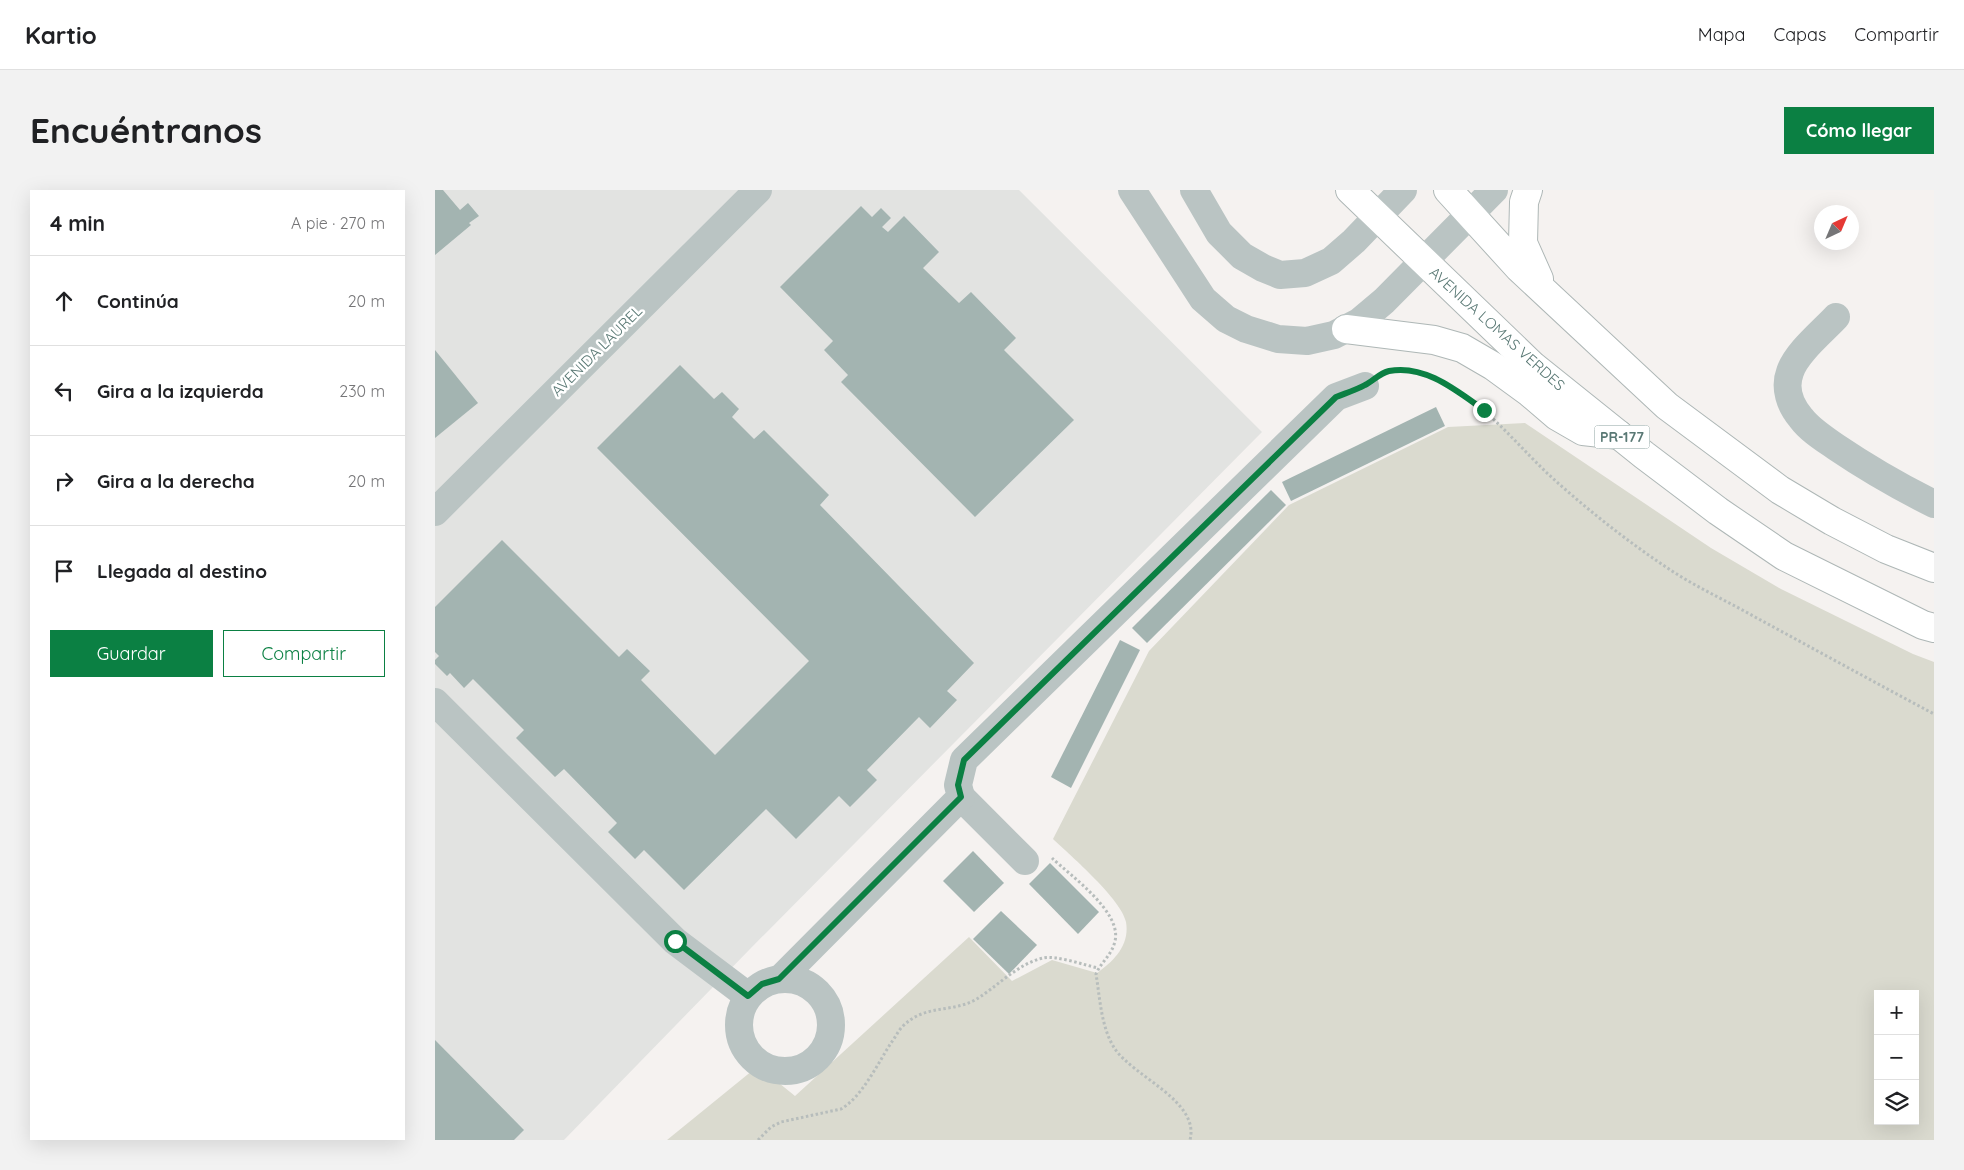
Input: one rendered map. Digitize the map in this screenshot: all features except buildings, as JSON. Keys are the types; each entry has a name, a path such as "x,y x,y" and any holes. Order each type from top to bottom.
{"highway":[{"name":"AVENIDA LOMAS VERDES","path":"1350,190 1533,366 1718,511 1785,556 1923,625 1934,628"},
{"path":"1448,190 1519,268 1667,406 1781,490 1832,521 1886,549 1934,568"},
{"path":"1528,190 1524,202 1523,243 1545,292"},
{"path":"1346,329 1433,340 1462,348 1493,366 1531,393 1557,416 1583,431 1619,434"}],"street":[{"name":"AVENIDA LAUREL","path":"435,512 758,190"},
{"path":"1132,190 1203,299 1226,319 1246,330 1278,339 1307,341 1334,335 1359,322 1384,301 1494,190"},
{"path":"1194,190 1219,233 1242,256 1280,275 1305,273 1331,261 1355,241 1403,190"},
{"path":"1836,317 1796,360 1790,371 1787,387 1794,409 1802,420 1817,434 1865,467 1934,504"},
{"path":"1025,861 961,797 958,785 964,760 1336,397 1365,386"},
{"path":"435,702 675,941 748,996"},
{"path":"779,979 961,797"},
{"path":"779,979 797,980 814,988 826,1002 831,1020 830,1038 822,1054 809,1066 791,1071 773,1070 757,1062 745,1048 739,1031 740,1012 748,996 762,984 779,979"}],"path":[{"path":"1365,386 1387,372 1402,370 1430,376 1455,389 1484,410 1547,473 1578,500 1629,540 1673,571 1934,714"},
{"path":"1025,861 1039,845 1105,907 1113,920 1116,939 1111,952 1096,974 1106,1030 1115,1049 1132,1068 1182,1107 1189,1119 1192,1135 1190,1140"},
{"path":"758,1140 771,1127 781,1122 848,1105 857,1095 901,1028 915,1017 936,1009 955,1007 974,1000 1022,967 1043,958 1053,958 1099,968"}],"shaded area":[{"path":"435,190 1019,190 1262,432 750,949 564,1140 435,1140"},
{"path":"1525,423 1711,548 1781,589 1913,654 1934,662 1934,1140 667,1140 758,1066 795,1096 969,937 1012,981 1052,960 1097,973 1115,958 1126,938 1126,922 1122,913 1095,879 1053,839 1149,651 1289,505 1448,427"}],"route":[{"path":"675,941 748,996 762,984 779,979 961,797 958,785 964,760 1336,397 1365,386 1387,372 1402,370 1430,376 1455,389 1484,410"}]}
